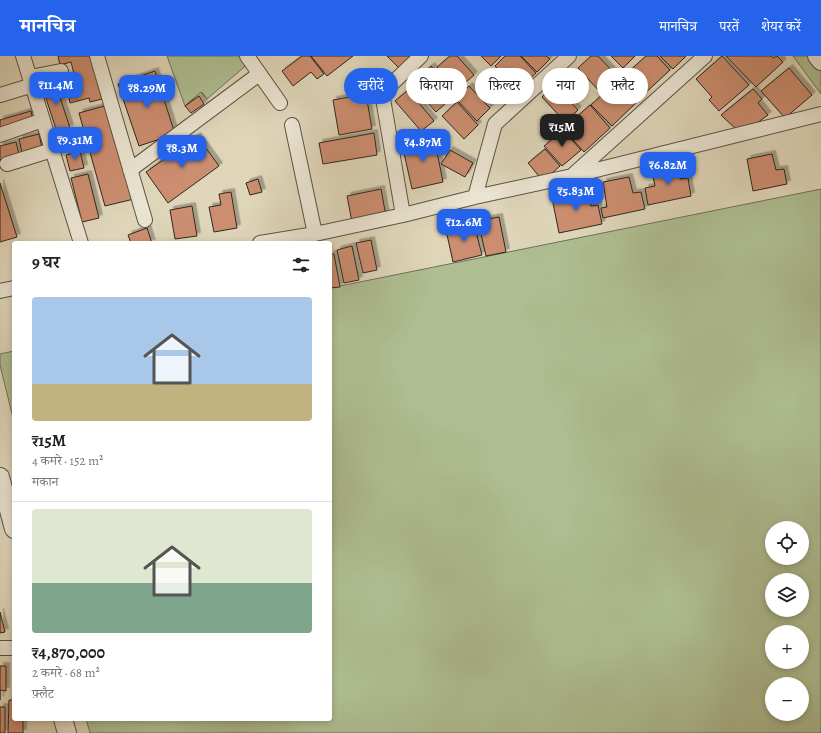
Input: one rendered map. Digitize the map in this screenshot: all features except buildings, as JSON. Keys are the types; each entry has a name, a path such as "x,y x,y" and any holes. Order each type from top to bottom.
{"street":[{"path":"23,56 81,241"},
{"path":"96,56 145,220"},
{"path":"246,56 280,103"},
{"path":"403,215 382,93 421,56"},
{"path":"475,197 495,124 569,56"},
{"path":"572,176 705,56"},
{"path":"817,56 821,61"},
{"path":"0,95 31,81 60,71"},
{"path":"130,170 259,74"},
{"path":"272,241 315,234 403,215 475,197 572,176 821,114"},
{"path":"0,135 43,120"},
{"path":"292,125 315,234"},
{"path":"7,164 52,150"},
{"path":"0,291 12,288"},
{"path":"0,477 12,522"},
{"path":"0,648 12,648"},
{"path":"64,721 67,733"}],"green space":[{"path":"167,56 246,56 250,62 207,99 201,92 185,106"},
{"path":"793,56 821,56 821,94"},
{"path":"821,189 821,733 90,733 87,721 332,721 332,288"},
{"path":"12,351 12,414 0,365 0,354"}]}
